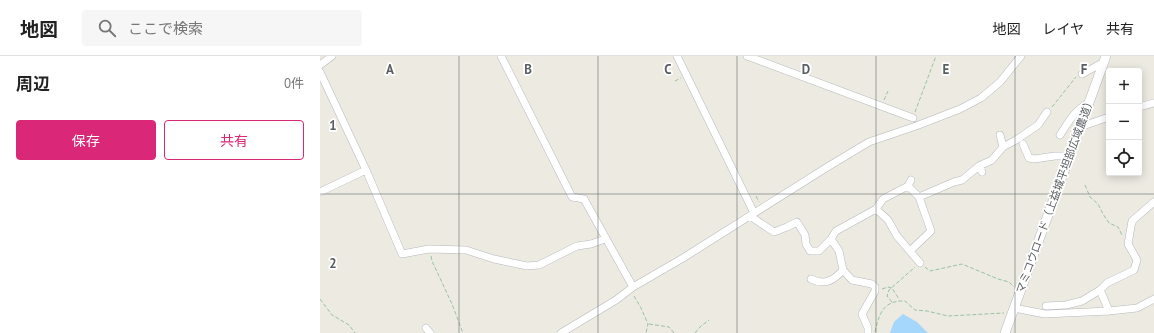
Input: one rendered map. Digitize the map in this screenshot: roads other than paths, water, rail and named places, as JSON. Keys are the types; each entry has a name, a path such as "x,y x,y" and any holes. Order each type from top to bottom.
{"street":[{"path":"320,65 332,56"},
{"path":"501,56 572,197 584,199 631,288"},
{"path":"677,56 752,215 774,232 787,227 798,219 805,235 806,244 810,251 819,251 831,239 836,231 876,209 882,199 909,183 919,197 931,231 910,251"},
{"path":"747,56 913,118"},
{"path":"561,333 616,300 631,288 683,258 869,142 960,109 981,98 1000,82 1021,56"},
{"path":"1082,74 1105,59"},
{"name":"マミコウロード（上益城平坦部広域農道）","path":"1005,333 1105,59"},
{"path":"320,72 366,170 402,254 429,249 466,250 494,259 527,266 539,265 577,246 591,244 605,239"},
{"path":"1060,135 1076,111 1089,103"},
{"path":"1142,106 1154,103"},
{"path":"919,197 962,180 980,169 992,160 1002,147 1016,140 1038,125 1047,112"},
{"path":"1080,126 1106,118"},
{"path":"1000,135 1002,147"},
{"path":"1023,144 1029,158 1034,159 1069,156"},
{"path":"320,192 366,170"},
{"path":"1046,306 1066,305 1082,300 1100,290 1107,283 1134,270 1138,260 1128,244 1132,221 1154,202"},
{"path":"876,209 888,220 897,236 920,263"},
{"path":"831,239 839,251 843,270 852,280 872,284 875,287 875,291 862,314 868,328 868,333"},
{"path":"812,279 818,282 826,282 834,278 843,270"},
{"path":"1100,290 1109,311"},
{"path":"1013,310 1045,314 1109,311 1137,308 1154,299"}],"water":[{"path":"903,314 917,322 928,333 890,333 894,322"}]}
